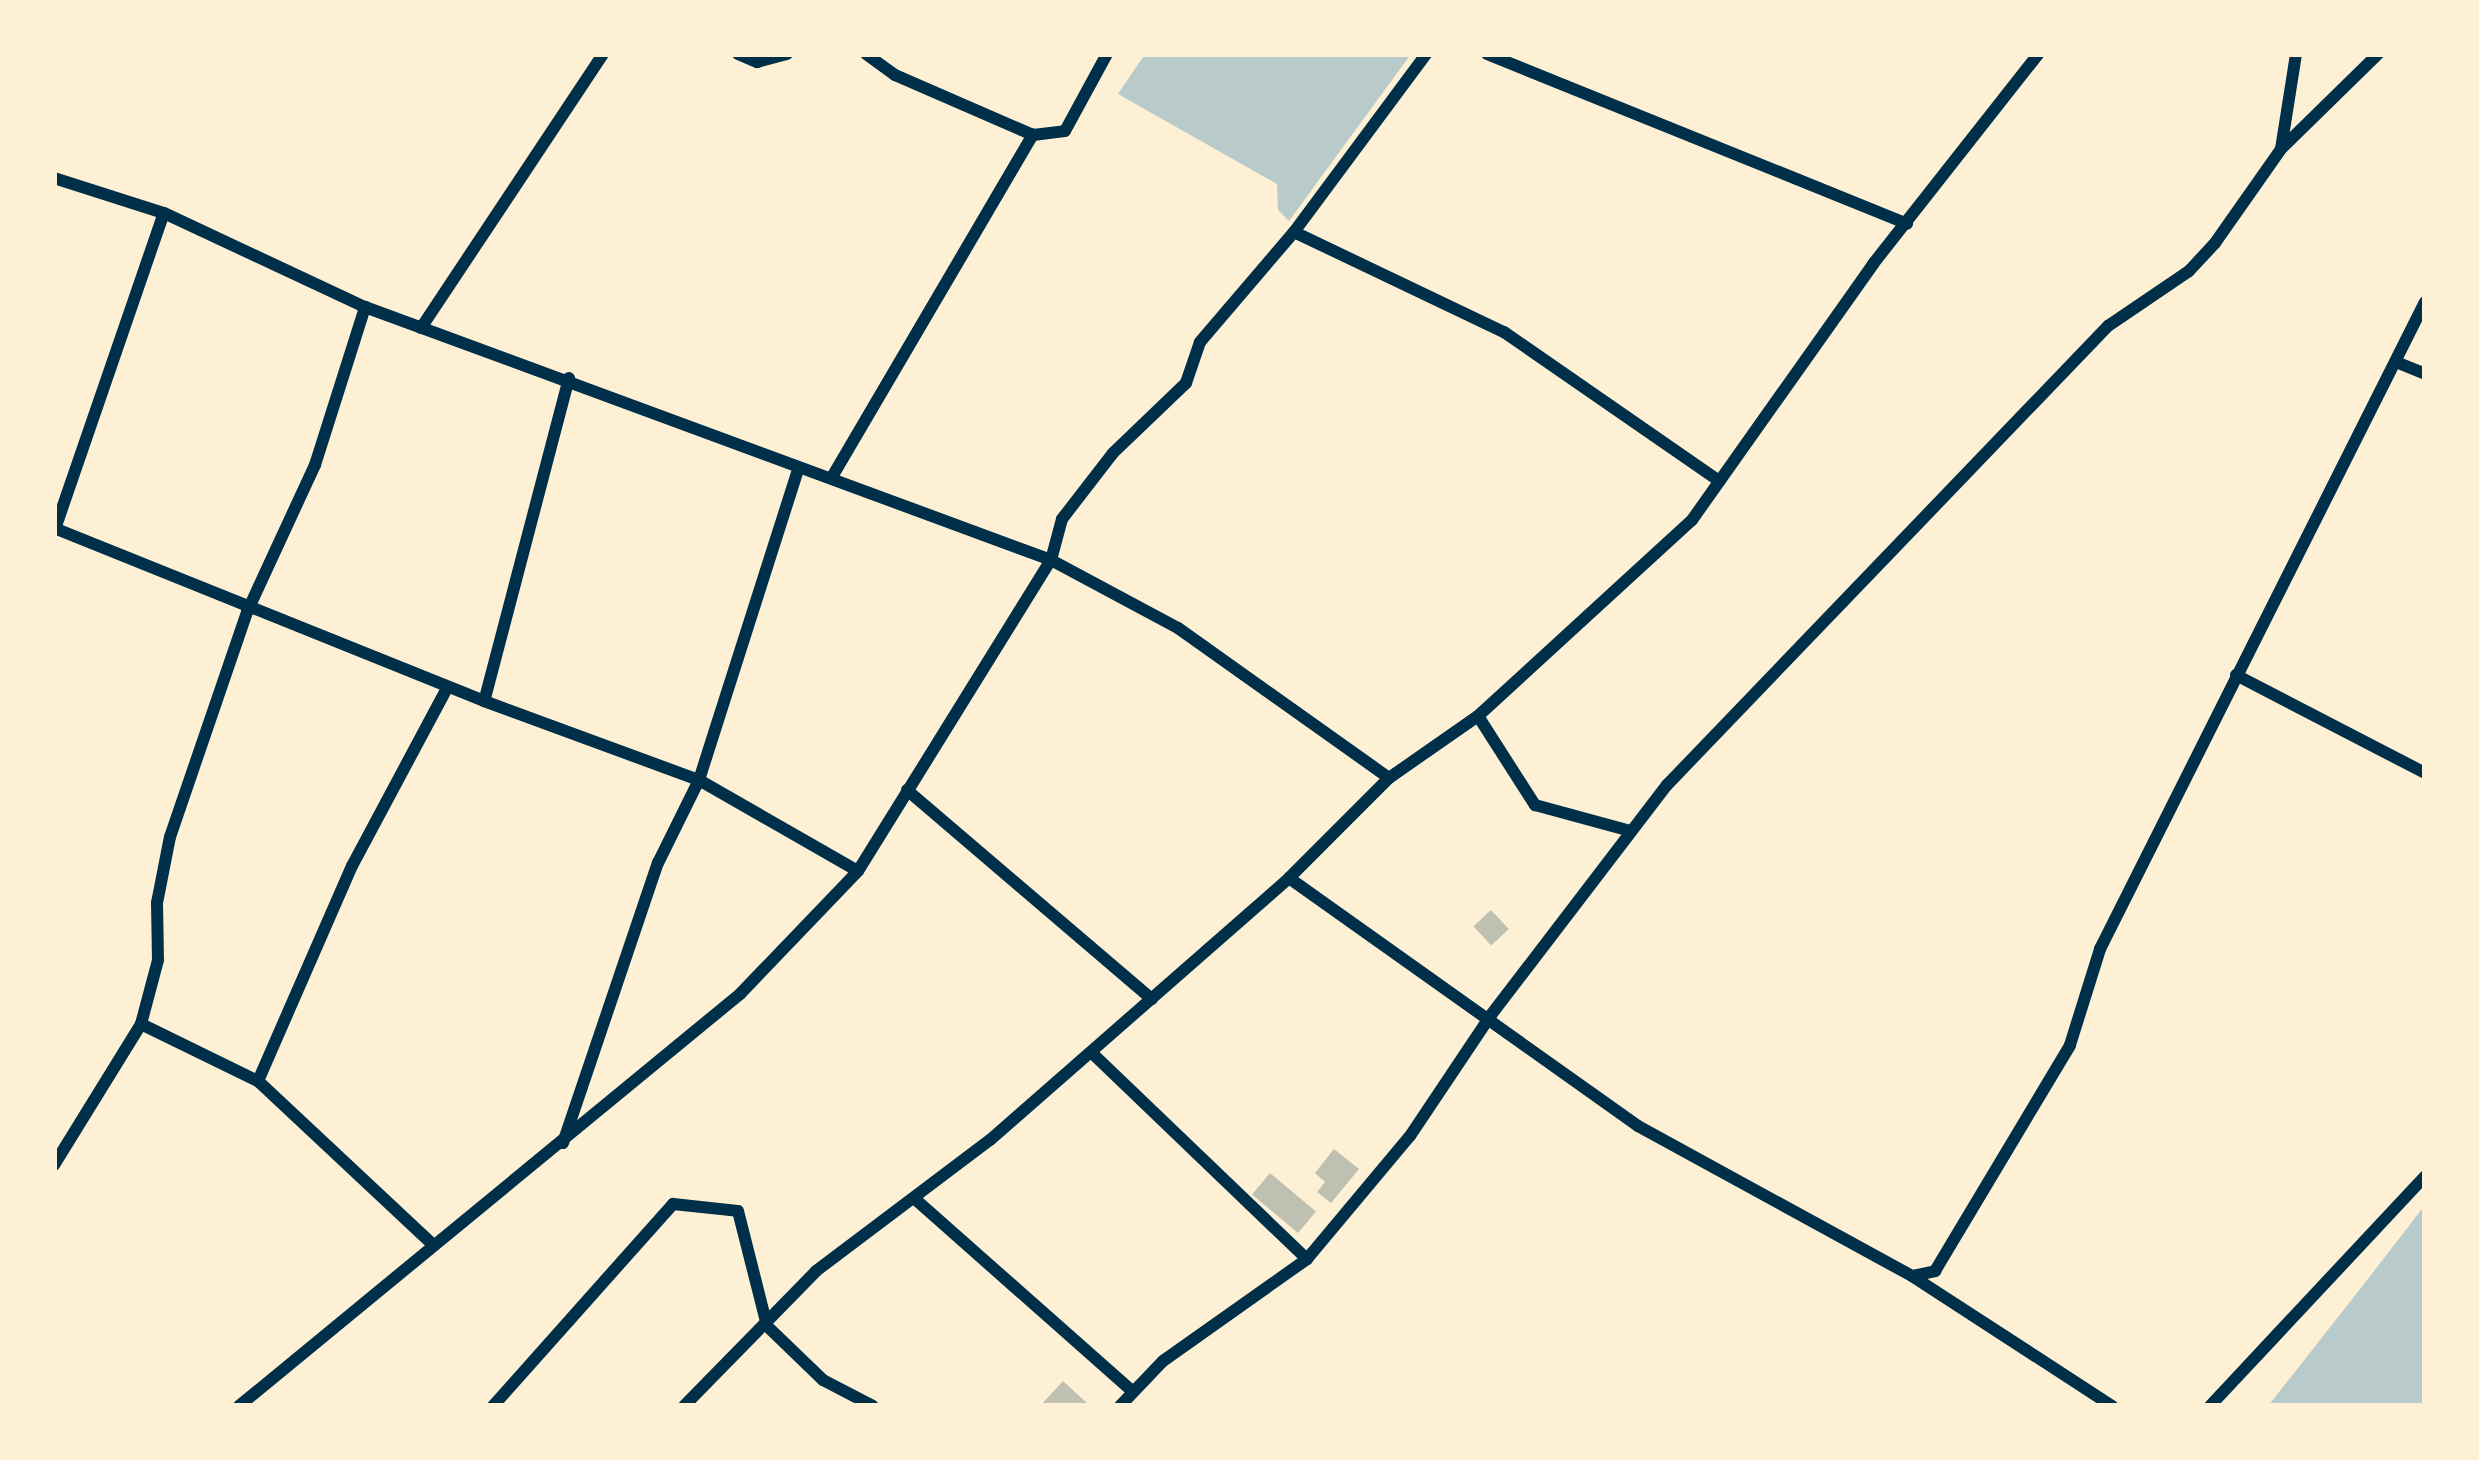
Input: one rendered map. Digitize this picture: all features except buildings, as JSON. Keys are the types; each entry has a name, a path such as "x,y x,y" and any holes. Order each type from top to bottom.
{"street":[{"path":"421,328 603,54"},
{"path":"738,54 758,62 787,54"},
{"path":"866,54 895,75 1033,135 1065,131 1107,54"},
{"path":"239,1406 430,1242 562,1144 740,994 858,871 1051,560 1075,501 1186,383 1199,342 1294,232 1426,54"},
{"path":"1487,54 1907,224"},
{"path":"684,1406 767,1326 815,1271 915,1199 1092,1053 1289,878 1389,778 1478,716 1648,563 1719,481 2038,54"},
{"path":"2281,149 2296,54"},
{"path":"1120,1406 1163,1361 1307,1259 1410,1136 1491,1015 1631,831 2108,326 2189,271 2281,149 2378,54"},
{"path":"832,476 1033,135"},
{"path":"54,178 164,213 365,308 569,379 798,469 832,476 1051,560 1178,628 1389,778"},
{"path":"164,213 57,529 247,612 699,780 858,871"},
{"path":"1294,232 1504,332 1719,481"},
{"path":"1912,1276 1935,1271 2070,1045 2100,949 2425,302"},
{"path":"54,1166 141,1024 158,960 157,903 170,836 247,612 315,465 365,308"},
{"path":"2396,362 2425,374"},
{"path":"484,701 569,379"},
{"path":"562,1144 658,863 699,780 798,469"},
{"path":"2236,675 2425,773"},
{"path":"258,1081 352,866 447,688"},
{"path":"1478,716 1535,806 1631,831"},
{"path":"907,790 1152,1000"},
{"path":"1289,878 1491,1015 1637,1126 1912,1276 2112,1406"},
{"path":"141,1024 258,1081 430,1242"},
{"path":"1092,1053 1307,1259"},
{"path":"2210,1406 2425,1176"},
{"path":"915,1199 1133,1392"},
{"path":"493,1406 673,1204 742,1216 767,1326 823,1380 873,1406"}],"shaded area":[{"path":"1145,54 1411,54 1289,221 1278,210 1277,184 1118,94"},
{"path":"2425,1205 2425,1406 2268,1406 2364,1284"}]}
